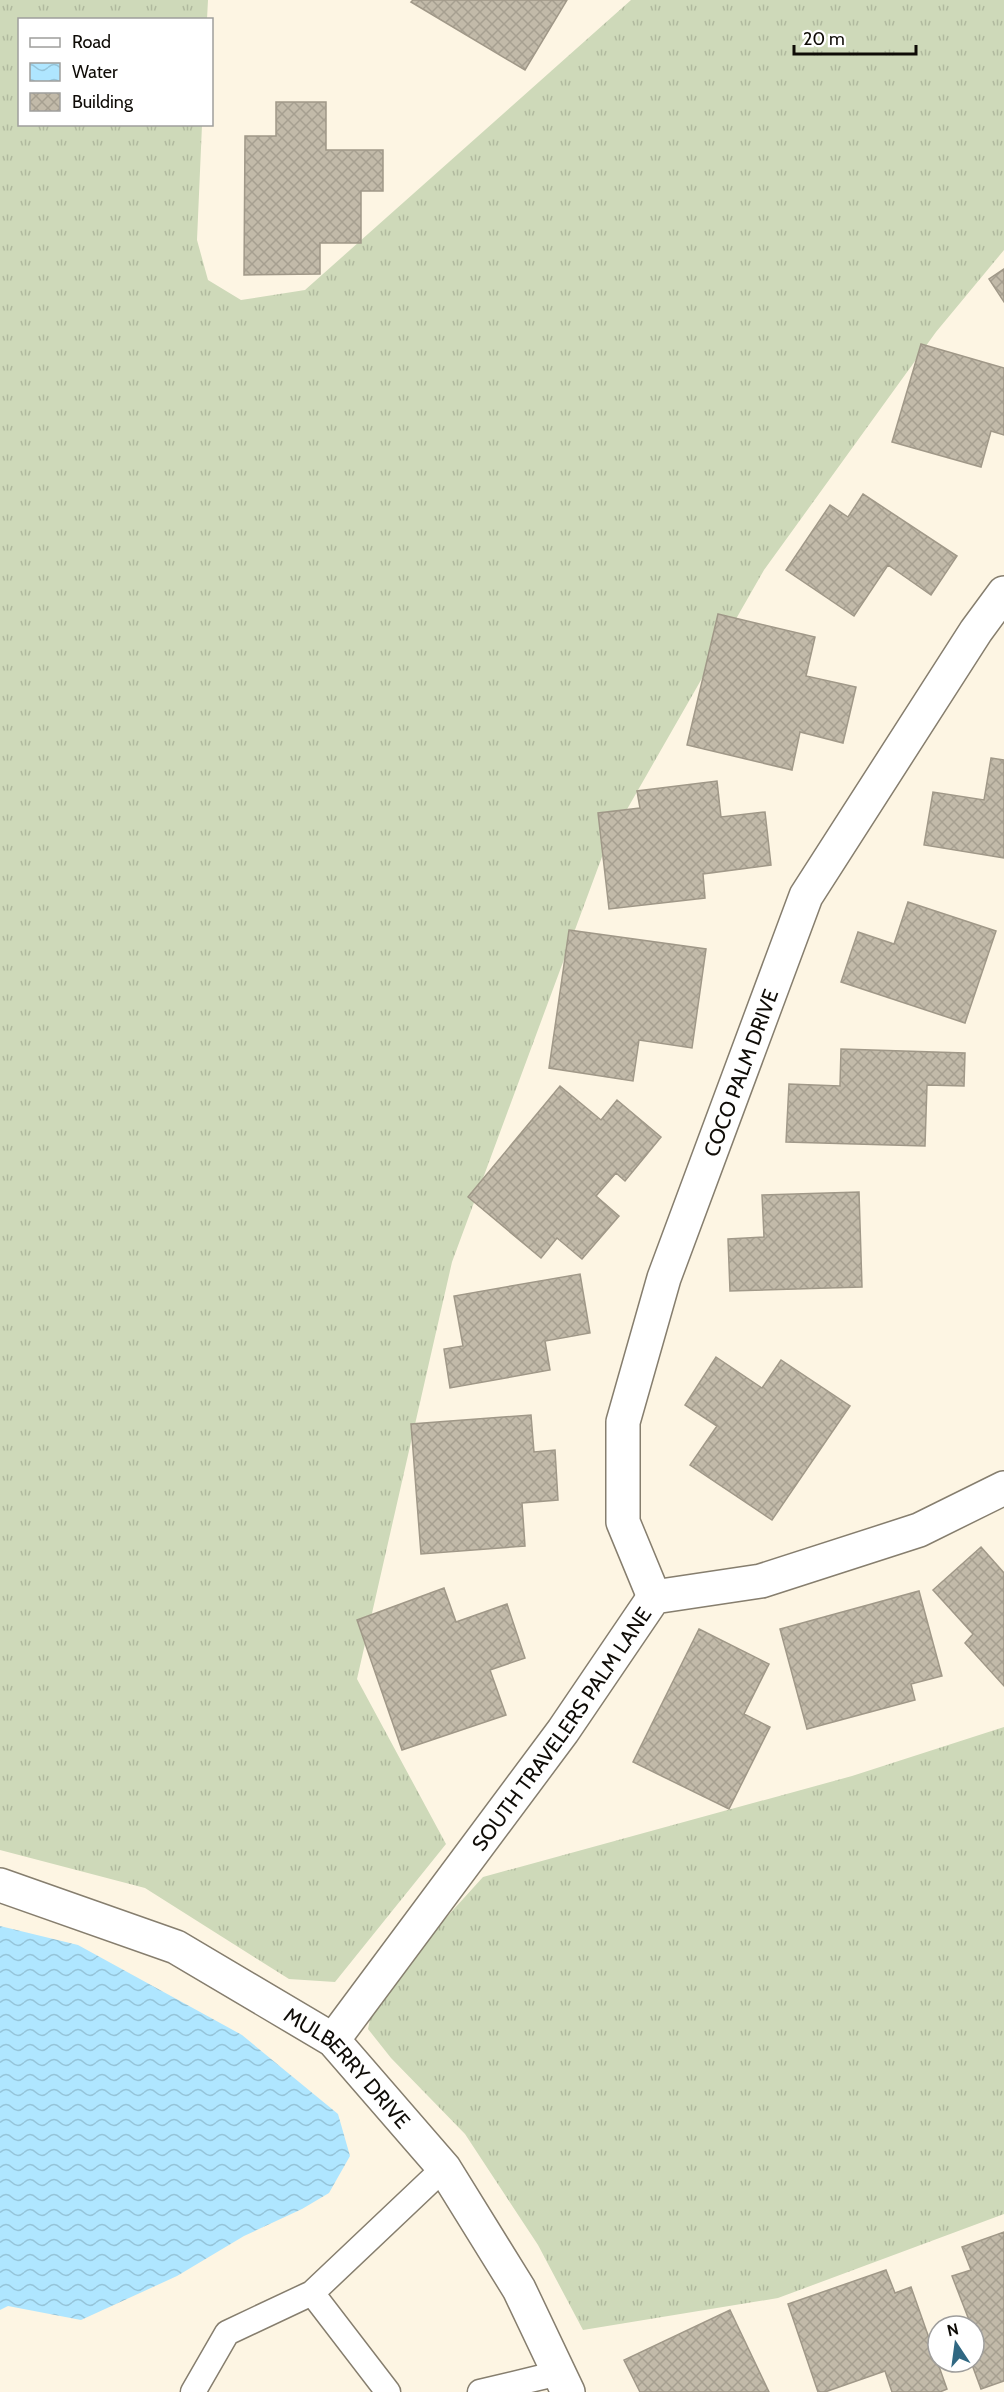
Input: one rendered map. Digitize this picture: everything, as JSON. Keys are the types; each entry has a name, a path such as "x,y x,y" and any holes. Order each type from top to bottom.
{"street":[{"name":"COCO PALM DRIVE","path":"654,1597 623,1522 623,1422 664,1278 806,896 976,631 1004,593"},
{"name":"SOUTH TRAVELERS PALM LANE","path":"333,2040 563,1731 654,1597 761,1581 919,1530 1004,1488"},
{"name":"MULBERRY DRIVE","path":"0,1885 177,1947 333,2040 444,2168 519,2289 564,2383"}],"lane":[{"path":"193,2392 227,2333 312,2293 444,2168"},
{"path":"312,2293 388,2392"},
{"path":"480,2392 564,2383"}],"green space":[{"path":"0,0 208,0 207,18 18,18 18,126 202,126 197,240 208,280 241,300 305,290 631,0 1004,0 1004,250 936,332 764,570 606,846 452,1262 357,1679 446,1844 335,1982 289,1979 145,1888 0,1850"},
{"path":"1004,1727 1004,2214 778,2298 583,2330 538,2245 465,2134 391,2058 368,2029 375,1996 483,1877 852,1776"}],"water":[{"path":"0,1926 78,1945 242,2035 338,2114 350,2156 329,2193 302,2209 244,2236 177,2276 81,2320 8,2306 0,2310"}],"building":[{"path":"413,0 567,0 525,70 411,2"},
{"path":"276,102 326,102 326,150 383,150 383,191 361,191 361,243 320,243 320,274 244,275 245,136 276,136"},
{"path":"1004,269 1004,302 989,279"},
{"path":"921,344 1004,368 1004,435 991,431 981,467 892,442"},
{"path":"863,494 957,556 931,595 888,565 854,616 786,570 830,505 848,517"},
{"path":"718,614 815,637 806,676 856,687 843,743 800,732 792,770 687,745"},
{"path":"991,758 1004,760 1004,858 924,845 933,792 984,800"},
{"path":"717,781 721,817 765,812 771,865 703,874 705,898 609,909 598,813 640,808 637,791"},
{"path":"908,902 996,931 965,1023 841,982 858,932 894,944"},
{"path":"569,930 706,949 692,1048 639,1040 633,1081 549,1068"},
{"path":"841,1049 965,1053 964,1086 927,1085 925,1146 786,1142 789,1084 840,1086"},
{"path":"560,1086 601,1120 617,1100 661,1137 625,1181 616,1173 596,1196 619,1216 582,1259 557,1238 541,1258 468,1197"},
{"path":"859,1192 862,1287 730,1291 728,1239 764,1237 762,1195"},
{"path":"580,1274 590,1333 545,1341 550,1370 450,1388 444,1349 463,1346 454,1296"},
{"path":"716,1357 762,1388 781,1360 850,1406 772,1520 690,1465 717,1426 685,1405"},
{"path":"531,1415 534,1452 555,1450 558,1500 522,1503 525,1546 421,1554 411,1424"},
{"path":"981,1547 1004,1573 1004,1686 965,1643 973,1634 933,1590"},
{"path":"444,1588 456,1622 507,1604 525,1658 490,1670 506,1715 402,1750 357,1620"},
{"path":"919,1591 942,1676 911,1684 915,1700 807,1729 780,1629"},
{"path":"699,1629 769,1664 744,1714 770,1727 729,1809 633,1762"},
{"path":"1004,2232 1004,2381 981,2389 975,2374 986,2374 986,2314 967,2314 952,2276 971,2270 962,2247"},
{"path":"886,2270 895,2293 911,2287 926,2330 926,2374 942,2374 947,2389 940,2392 892,2392 885,2371 825,2392 818,2392 788,2304"},
{"path":"730,2310 769,2392 640,2392 624,2360"}]}
